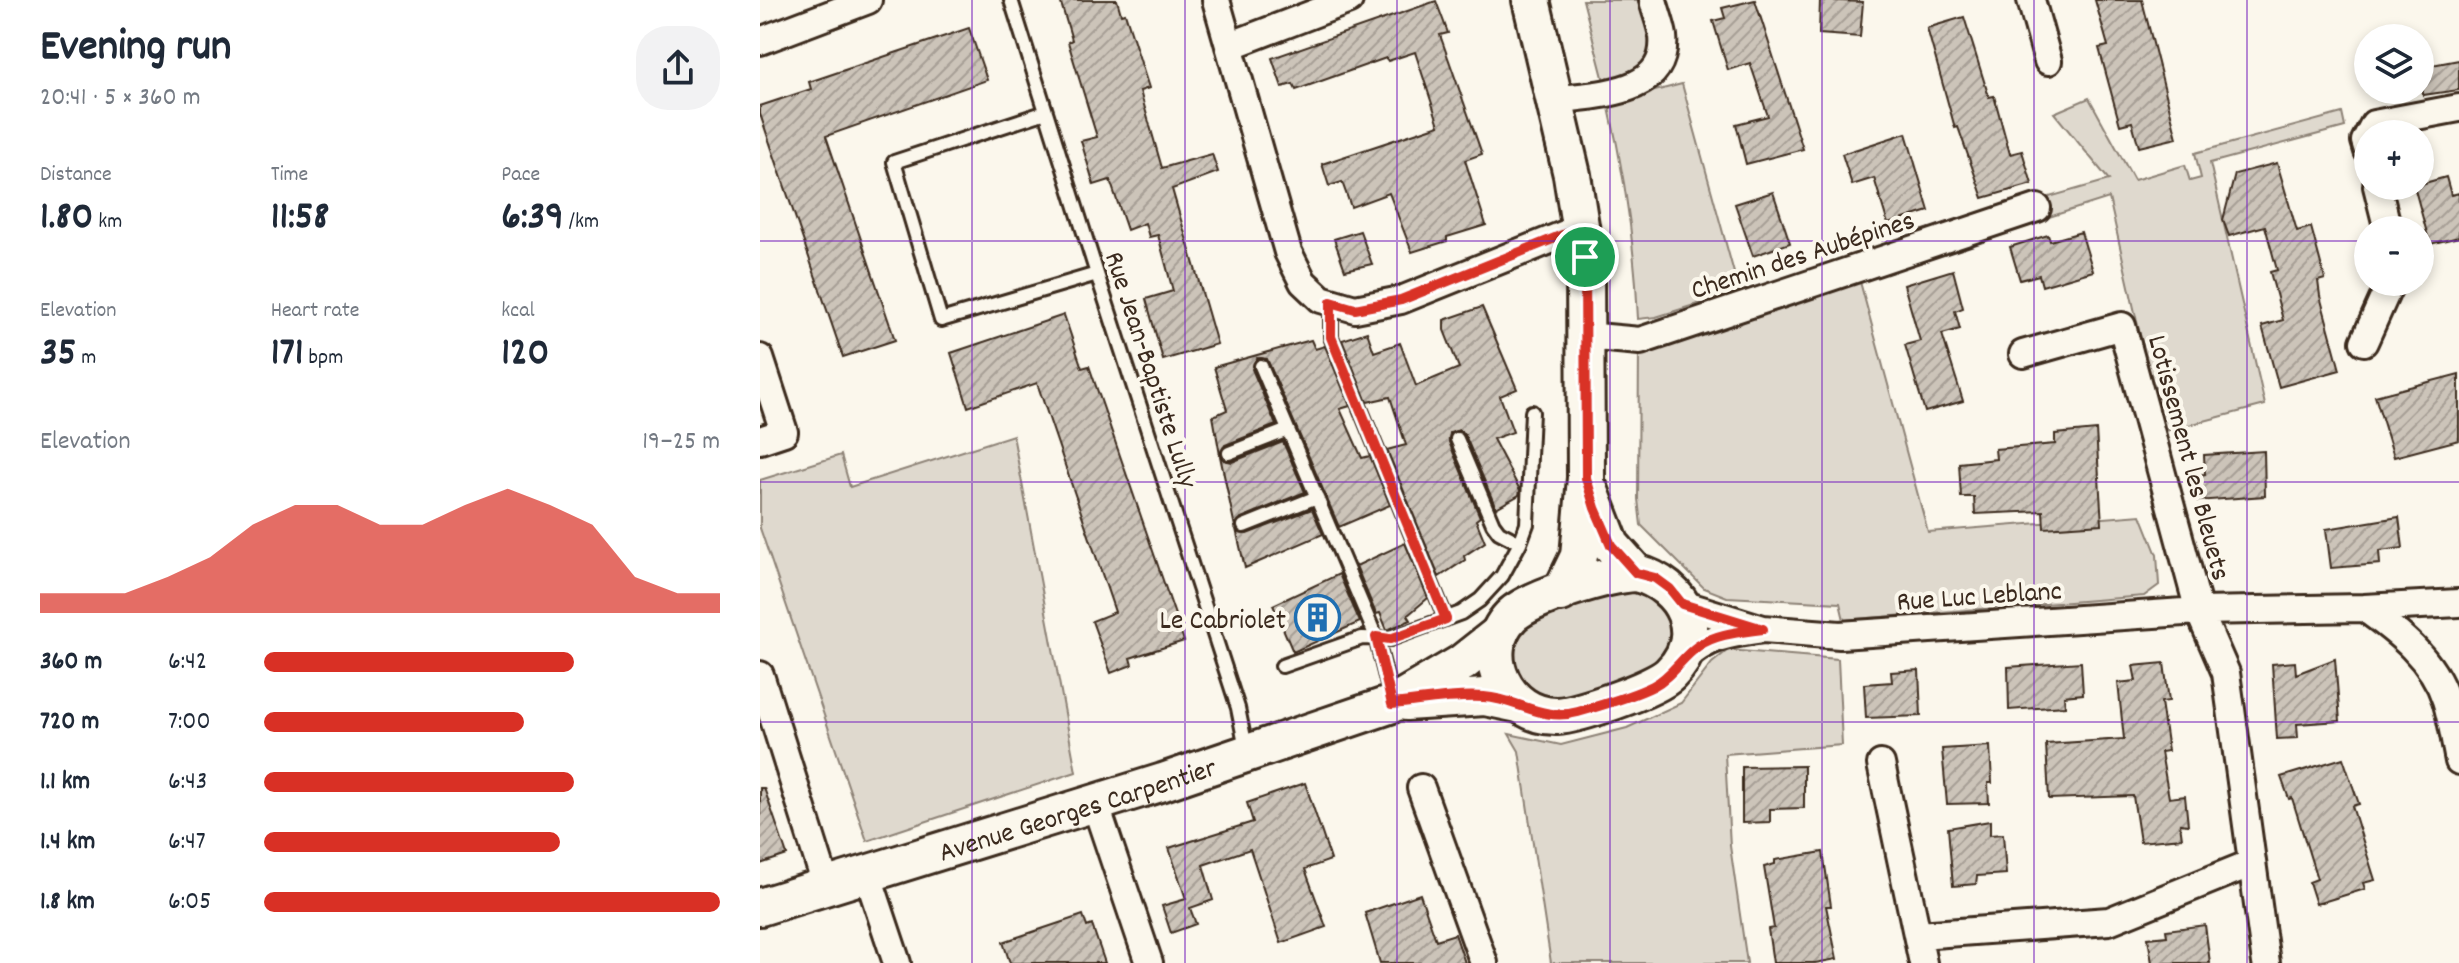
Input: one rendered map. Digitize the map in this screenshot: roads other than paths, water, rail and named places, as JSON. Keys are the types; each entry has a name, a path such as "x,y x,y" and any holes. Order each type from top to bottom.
{"street":[{"path":"1216,0 1288,252 1303,282 1321,299 1355,309 1401,300 1580,228"},
{"path":"1229,46 1349,0"},
{"path":"1531,0 1572,175 1585,257 1586,478 1579,556 1561,593"},
{"path":"1554,100 1632,87 1648,79 1663,52 1663,35 1653,0"},
{"path":"2031,0 2048,61"},
{"path":"760,41 860,1"},
{"path":"2395,120 2459,108"},
{"name":"Chemin des Aubépines","path":"1585,336 1640,341 2037,208"},
{"path":"2364,342 2385,296"},
{"name":"Lotissement les Bleuets","path":"2023,354 2122,326 2199,611"},
{"path":"760,358 784,432 760,440"},
{"path":"1586,478 1611,545 1636,573"},
{"path":"1636,573 1655,578 1670,589 1682,604 1688,622 1688,642 1681,661 1668,677 1651,687 1557,716 1537,714 1519,704 1505,690 1497,671 1495,652 1500,633 1510,617 1525,605 1617,574 1636,573"},
{"name":"Rue Luc Leblanc","path":"1681,661 1699,645 1720,635 1763,629 1840,635 2199,611 2459,603"},
{"name":"Rue Luc Leblanc","path":"1682,604 1763,629"},
{"path":"2364,608 2409,643 2433,674 2445,698 2459,761"},
{"path":"2199,611 2226,673 2266,963"},
{"name":"Avenue Georges Carpentier","path":"760,907 1095,803 1392,704 1462,663 1500,633"},
{"path":"760,675 826,885"},
{"name":"Avenue Georges Carpentier","path":"1392,704 1485,697 1519,704"},
{"path":"1881,764 1923,963"},
{"path":"1421,788 1484,963"},
{"path":"1095,803 1149,963"},
{"path":"1919,935 2109,921 2252,863"},
{"path":"867,873 897,963"}],"lane":[{"name":"Rue Jean-Baptiste Lully","path":"1011,0 1238,708 1247,753"},
{"path":"1046,112 894,162 941,320 1097,274"},
{"path":"1331,302 1331,337 1446,619"},
{"path":"1261,366 1376,637 1392,704"},
{"path":"1282,666 1362,638 1390,639 1461,613 1480,600 1502,576 1527,524 1532,412"},
{"path":"1229,453 1288,430"},
{"path":"1457,439 1493,524 1499,532 1520,543"},
{"path":"1244,526 1317,497"}],"place":[{"name":"Le Cabriolet","path":"1317,618"}]}
